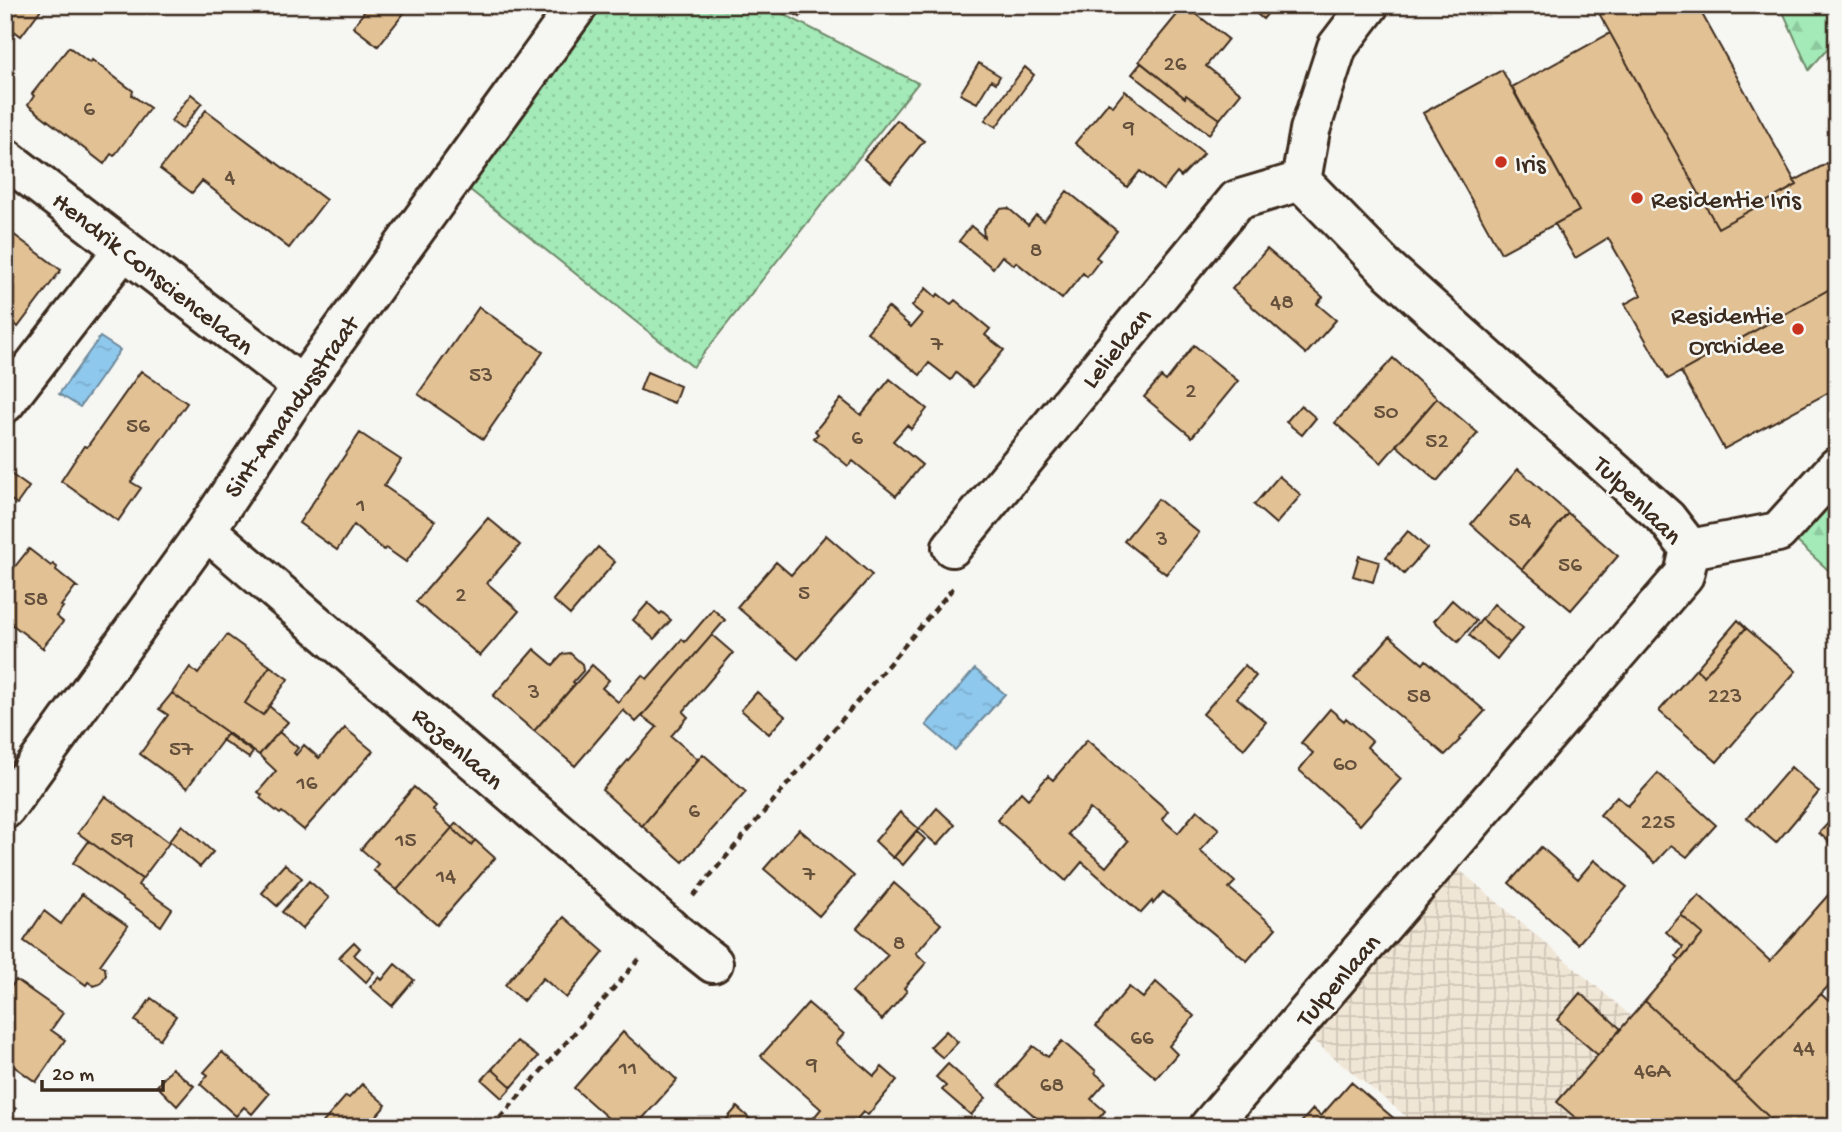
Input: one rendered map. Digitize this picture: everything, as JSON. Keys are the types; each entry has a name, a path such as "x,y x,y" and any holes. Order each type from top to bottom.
{"street":[{"name":"Sint-Amandusstraat","path":"5,809 206,530 302,386 578,5"},
{"path":"1301,181 1310,130 1337,47 1369,5"},
{"name":"Hendrik Consciencelaan","path":"5,158 302,386"},
{"name":"Lelielaan","path":"952,547 1237,200 1301,181"},
{"name":"Tulpenlaan","path":"1209,1127 1684,575 1690,550 1667,519 1386,268 1301,181"},
{"path":"5,403 124,249"},
{"path":"1690,550 1778,532 1837,467"},
{"name":"Rozenlaan","path":"206,530 713,963"}],"path":[{"path":"492,1127 668,927 958,582 952,547"},
{"path":"497,1121 504,1127"}],"shaded area":[{"path":"1456,867 1631,1016 1702,935 1681,915 1699,895 1770,960 1837,885 1837,977 1821,994 1837,1009 1837,1127 1419,1127 1310,1038"}],"green space":[{"path":"604,5 766,5 918,83 693,367 469,189"},
{"path":"1780,5 1837,5 1837,38 1809,70"},
{"path":"1837,491 1837,578 1794,539"}],"water":[{"path":"100,337 120,350 80,407 59,394"},
{"path":"975,669 1005,694 955,750 926,725"}],"building":[{"path":"5,5 44,5 21,36 5,24"},
{"path":"369,5 405,5 408,8 378,46 353,27"},
{"path":"779,5 806,5 800,17"},
{"path":"1185,5 1228,39 1206,66 1241,93 1220,119 1186,95 1185,98 1139,61"},
{"path":"1246,5 1275,5 1263,19"},
{"path":"1618,5 1697,5 1797,185 1718,228 1600,15"},
{"name":"Residentie Iris","path":"1610,33 1718,228 1797,185 1794,181 1837,158 1837,285 1668,379 1625,304 1641,295 1608,238 1575,258 1555,224 1579,211 1512,87"},
{"path":"69,47 90,63 92,60 133,91 132,95 150,108 114,156 111,154 104,164 28,105 34,96 32,94"},
{"path":"979,63 1000,76 996,83 991,80 977,103 960,94"},
{"path":"1141,63 1185,98 1186,95 1220,119 1209,134 1132,74"},
{"path":"1025,67 1034,75 996,127 985,120"},
{"name":"Iris","path":"1502,70 1579,211 1501,253 1423,113"},
{"path":"1125,91 1204,153 1181,177 1177,173 1163,190 1140,171 1127,187 1075,143 1108,103 1113,106"},
{"path":"191,94 202,103 182,129 171,121"},
{"path":"206,110 326,200 289,248 202,181 192,193 160,169"},
{"path":"897,120 924,141 891,182 864,159"},
{"path":"1067,191 1117,231 1096,257 1100,260 1087,277 1083,273 1062,299 1016,262 1014,265 1002,256 993,268 959,241 971,226 984,237 983,228 1000,209 1008,208 1028,225 1036,215 1044,221"},
{"path":"5,228 61,270 18,327 5,317"},
{"path":"1267,249 1323,297 1317,304 1336,320 1306,354 1232,289"},
{"name":"Residentie Orchidee","path":"1837,285 1837,388 1724,449 1681,372"},
{"path":"926,288 936,297 938,294 951,304 955,300 990,329 985,335 1004,350 973,387 956,373 951,380 929,363 920,375 867,332 888,307 911,327 922,314 912,306"},
{"path":"479,307 543,352 483,439 418,394"},
{"path":"1194,345 1238,381 1192,437 1144,397 1161,377 1166,381"},
{"path":"1393,358 1437,398 1381,463 1335,423"},
{"path":"141,371 187,403 131,482 141,488 118,521 61,481"},
{"path":"647,372 680,386 674,403 640,390"},
{"path":"890,379 927,409 911,429 907,425 893,441 922,465 896,496 853,461 848,466 814,438 818,434 815,431 841,399 861,415"},
{"path":"1437,398 1478,433 1437,481 1396,445"},
{"path":"1301,405 1316,418 1302,435 1286,422"},
{"path":"360,433 401,460 384,486 435,521 406,562 386,548 384,550 354,525 337,550 299,523"},
{"path":"1518,469 1568,513 1522,569 1471,524"},
{"path":"5,470 29,487 17,504 5,496"},
{"path":"1279,476 1301,495 1276,524 1254,505"},
{"path":"1158,499 1199,533 1166,574 1124,541"},
{"path":"1568,513 1618,556 1571,610 1522,569"},
{"path":"488,518 520,545 487,583 519,611 480,656 416,602"},
{"path":"1408,531 1427,548 1404,574 1386,557"},
{"path":"826,535 872,575 798,659 737,607 776,562 791,575"},
{"path":"598,547 615,562 570,615 553,600"},
{"path":"29,549 51,566 53,564 57,567 56,570 77,587 61,606 63,607 56,616 63,622 44,649 5,619 5,579"},
{"path":"1359,556 1379,562 1373,582 1353,576"},
{"path":"1452,600 1476,621 1458,642 1434,621"},
{"path":"648,603 671,620 654,639 633,620"},
{"path":"1494,604 1523,628 1510,643 1482,619"},
{"path":"713,609 725,620 642,716 636,722 623,710 575,766 534,731 592,665 609,680 602,688 618,702 642,675 647,679 682,639 685,642"},
{"path":"1482,619 1510,643 1497,659 1469,635"},
{"path":"1738,620 1746,628 1704,676 1696,669"},
{"path":"1746,628 1796,671 1717,762 1659,711 1696,669 1704,676"},
{"path":"227,635 270,666 245,703 263,715 269,706 288,722 259,755 172,693 190,667 198,674"},
{"path":"712,635 733,653 683,712 688,717 671,736 698,759 642,826 602,790 657,727 642,716"},
{"path":"1390,636 1423,664 1426,660 1485,711 1445,755 1354,677"},
{"path":"534,649 553,665 563,654 570,653 582,664 583,671 534,731 493,696"},
{"path":"1245,665 1256,676 1237,698 1266,722 1244,749 1203,714"},
{"path":"270,666 288,679 263,715 245,703"},
{"path":"757,692 785,716 769,734 741,710"},
{"path":"172,693 228,733 187,788 140,754 168,715 159,709"},
{"path":"1330,709 1344,721 1346,718 1372,741 1367,747 1401,779 1360,825 1299,770 1313,753 1301,743"},
{"path":"345,728 373,751 304,830 260,798 262,795 258,792 276,771 259,755 279,732 298,748 294,753 296,755 304,745 319,758"},
{"path":"227,734 253,752 249,758 222,740"},
{"path":"1087,740 1168,811 1162,819 1178,833 1197,810 1219,829 1200,851 1235,882 1229,888 1276,928 1247,961 1163,892 1141,913 1082,862 1066,881 997,820 1021,792 1028,799 1048,776 1053,780","holes":["1090,809 1128,841 1106,867 1068,834"]},
{"path":"703,754 746,792 683,862 642,826"},
{"path":"1791,767 1819,792 1776,843 1747,818"},
{"path":"1658,773 1716,825 1687,857 1671,845 1655,863 1600,815 1617,796 1628,806"},
{"path":"414,787 436,806 433,810 452,828 397,890 373,870 378,864 361,849"},
{"path":"105,796 169,843 142,879 78,833"},
{"path":"937,808 955,825 937,845 919,829"},
{"path":"900,812 919,829 893,858 875,841"},
{"path":"1832,819 1837,823 1837,849 1819,833"},
{"path":"456,823 475,840 471,845 452,828"},
{"path":"182,825 213,852 200,867 169,841"},
{"path":"452,828 471,845 475,840 495,858 437,925 397,890"},
{"path":"799,829 854,876 819,916 764,869"},
{"path":"916,831 925,839 903,865 894,857"},
{"path":"89,841 142,879 138,885 172,909 161,926 73,863"},
{"path":"1541,847 1578,879 1594,860 1627,887 1578,944 1509,883"},
{"path":"285,864 302,878 277,906 262,893"},
{"path":"309,881 329,898 302,929 282,912"},
{"path":"894,883 941,924 916,953 926,963 904,988 907,991 882,1020 852,992 888,955 857,928"},
{"path":"1837,885 1837,977 1735,1084 1645,1001 1703,934 1681,915 1699,895 1770,961"},
{"path":"82,894 128,926 100,965 105,968 106,975 100,984 94,986 88,982 86,985 24,941 44,911 61,924"},
{"path":"1681,915 1703,934 1680,960 1676,956 1683,947 1666,932"},
{"path":"564,917 604,952 566,998 543,978 523,1001 505,985"},
{"path":"354,942 360,948 354,955 374,972 366,982 339,957"},
{"path":"395,964 414,980 392,1006 370,987 379,977 382,980"},
{"path":"16,980 63,1013 51,1030 65,1040 36,1082 5,1060 5,995"},
{"path":"1156,982 1194,1016 1169,1046 1177,1054 1156,1078 1096,1026 1129,987 1143,998"},
{"path":"1580,993 1621,1029 1598,1055 1557,1020"},
{"path":"1821,994 1837,1009 1837,1127 1779,1127 1735,1084"},
{"path":"151,998 176,1016 160,1039 135,1021"},
{"path":"1645,1001 1779,1127 1586,1127 1557,1102"},
{"path":"808,1003 844,1034 836,1043 874,1076 882,1067 897,1080 868,1115 863,1112 856,1120 863,1127 814,1127 809,1123 821,1109 761,1056"},
{"path":"946,1031 958,1042 943,1058 930,1047"},
{"path":"623,1032 640,1047 641,1045 677,1080 635,1127 618,1127 574,1088"},
{"path":"517,1041 538,1057 512,1087 492,1069"},
{"path":"1062,1041 1106,1082 1091,1099 1105,1111 1091,1127 1047,1127 999,1085 1033,1046 1048,1057"},
{"path":"222,1052 269,1094 252,1114 244,1107 236,1116 200,1084 208,1075 204,1072"},
{"path":"948,1064 986,1098 971,1115 942,1090 946,1086 936,1077"},
{"path":"172,1068 194,1086 177,1106 157,1086"},
{"path":"492,1069 512,1087 502,1098 482,1080"},
{"path":"1351,1082 1398,1122 1394,1127 1297,1127 1313,1109 1321,1116"},
{"path":"362,1084 386,1105 373,1120 381,1127 319,1127 346,1096 349,1098"},
{"path":"5,1101 16,1109 5,1124"},
{"path":"737,1107 759,1127 720,1127"}],"place":[{"name":"Iris","path":"1501,162"},
{"name":"Residentie Iris","path":"1637,198"},
{"name":"Residentie Orchidee","path":"1798,329"}]}
